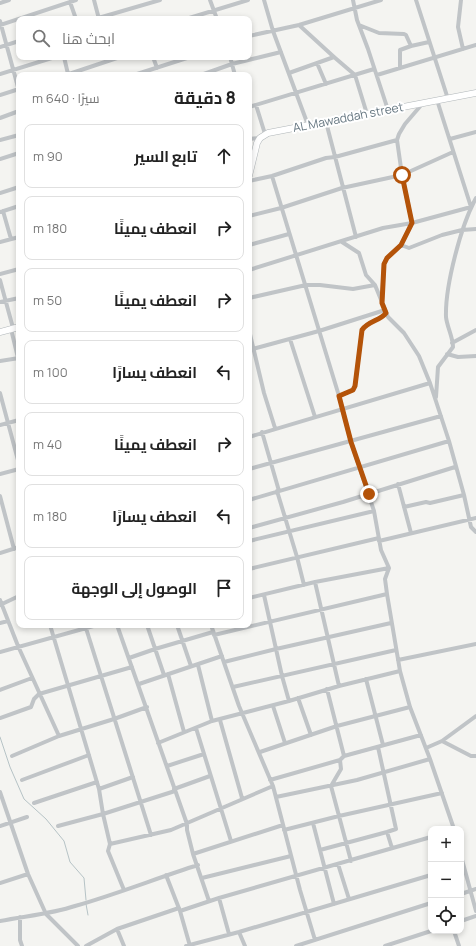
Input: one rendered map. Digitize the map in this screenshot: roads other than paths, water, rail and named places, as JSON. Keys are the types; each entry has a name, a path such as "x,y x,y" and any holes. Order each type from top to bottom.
{"street":[{"path":"0,3 9,0"},
{"path":"23,16 76,0"},
{"path":"94,0 97,16"},
{"path":"136,0 138,6"},
{"path":"106,16 160,0"},
{"path":"210,0 216,16"},
{"path":"195,16 247,0"},
{"path":"264,0 273,31 308,125"},
{"path":"353,0 356,16 388,110"},
{"path":"252,35 299,25 381,0"},
{"path":"416,0 448,98"},
{"path":"461,0 458,27 463,49"},
{"path":"70,2 75,16"},
{"path":"16,18 0,23 16,80"},
{"path":"299,25 355,75 367,114"},
{"path":"359,25 379,33 404,34 406,35 411,46"},
{"path":"0,47 16,42"},
{"path":"400,67 399,51 401,49 429,42"},
{"path":"376,75 476,45"},
{"path":"252,59 281,52"},
{"path":"289,73 334,57"},
{"path":"0,74 45,60"},
{"path":"64,60 66,72"},
{"path":"76,72 111,60"},
{"path":"154,60 157,68"},
{"path":"149,72 181,60"},
{"path":"231,60 234,72"},
{"path":"209,72 248,60"},
{"path":"317,63 326,84"},
{"path":"252,106 374,69"},
{"path":"0,95 16,91"},
{"name":"AL Mawaddah street","path":"262,136 273,131 476,93"},
{"path":"437,100 472,207"},
{"path":"382,303 384,264 387,258 401,245 412,223 402,175 397,140 405,124 423,103"},
{"path":"252,162 256,147 262,136 256,105"},
{"path":"0,118 16,112"},
{"path":"326,122 356,237"},
{"path":"450,139 476,132"},
{"path":"0,140 16,136"},
{"path":"252,138 262,136"},
{"path":"252,180 272,176 326,158 335,157 397,140"},
{"path":"252,215 281,208 342,188 402,175 453,152"},
{"path":"0,159 16,154"},
{"path":"272,176 320,331 351,442 374,511 381,550 389,568 385,579 391,623 400,671 410,707 453,826"},
{"path":"0,193 16,188"},
{"path":"436,399 438,367 452,349 452,342 446,321 447,297 462,230 476,198"},
{"path":"11,239 1,212 16,207"},
{"path":"252,269 383,228 412,223 472,207"},
{"path":"401,245 409,248 442,235 462,230 476,231"},
{"path":"252,244 289,234"},
{"path":"0,242 16,238"},
{"path":"342,242 359,253 366,275 375,285 391,322 406,336 409,343 419,356 436,399 449,441 471,527 476,532"},
{"path":"0,274 16,270"},
{"path":"0,280 14,328 16,340"},
{"path":"252,297 306,285 353,289 375,285"},
{"path":"0,302 16,298"},
{"path":"252,349 320,331 386,311"},
{"path":"339,396 353,390 355,386 362,330 366,324 381,317 386,311"},
{"path":"0,332 14,328"},
{"path":"452,342 476,330"},
{"path":"290,339 315,417"},
{"path":"252,352 275,428"},
{"path":"447,354 458,357 476,356"},
{"path":"0,361 16,359"},
{"path":"252,436 430,383"},
{"path":"0,392 16,453"},
{"path":"252,468 441,416"},
{"path":"0,425 16,421"},
{"path":"262,432 284,518 297,557 304,585"},
{"path":"252,499 449,441"},
{"path":"252,527 369,494 455,467"},
{"path":"0,474 16,470"},
{"path":"398,484 411,533"},
{"path":"404,507 464,495"},
{"path":"0,496 14,549 0,553"},
{"path":"252,541 374,511"},
{"path":"252,567 476,518"},
{"path":"252,597 315,582 389,568"},
{"path":"315,582 339,686"},
{"path":"252,626 387,594"},
{"path":"264,595 289,701"},
{"path":"1,605 16,598"},
{"path":"0,600 18,646 59,736"},
{"path":"0,623 8,621"},
{"path":"224,662 391,623"},
{"path":"51,628 97,782 110,844 108,851 124,890"},
{"path":"0,652 82,628"},
{"path":"86,628 151,835"},
{"path":"118,628 187,824 187,830 209,901"},
{"path":"148,628 166,674 184,732"},
{"path":"178,628 192,666"},
{"path":"212,628 233,688 273,786 296,876 315,940"},
{"path":"129,658 182,641 242,628"},
{"path":"398,660 476,644"},
{"path":"233,688 396,650"},
{"path":"139,684 222,656"},
{"path":"198,665 212,721"},
{"path":"0,718 31,707 34,699 39,694 68,684 132,666"},
{"path":"158,743 212,721 400,671"},
{"path":"0,690 32,678"},
{"path":"366,679 374,716 383,745"},
{"path":"328,689 344,756"},
{"path":"298,698 311,735"},
{"path":"273,706 285,743"},
{"path":"12,756 59,736 114,719 146,707"},
{"path":"260,752 337,726 410,707"},
{"path":"426,748 442,741 476,716"},
{"path":"220,720 242,798"},
{"path":"196,728 231,841"},
{"path":"270,780 340,760 344,756 421,734"},
{"path":"442,741 471,756 476,756"},
{"path":"320,850 394,830 396,826 378,747"},
{"path":"167,766 204,754"},
{"path":"22,780 89,755"},
{"path":"276,797 331,786 430,759"},
{"path":"340,760 341,769 331,786 351,861"},
{"path":"58,826 103,814 210,776"},
{"path":"99,790 133,777"},
{"path":"34,803 97,782"},
{"path":"110,844 151,835 187,824 242,798 273,786"},
{"path":"0,792 28,874 46,914 78,946"},
{"path":"194,854 231,841 283,828 312,823 442,793"},
{"path":"0,826 27,817"},
{"path":"312,823 334,904"},
{"path":"388,832 392,848"},
{"path":"86,946 117,929 179,909 428,839"},
{"path":"202,878 291,856"},
{"path":"338,864 349,899"},
{"path":"0,921 46,914 75,906 198,865"},
{"path":"464,870 476,911"},
{"path":"0,883 28,874"},
{"path":"166,875 179,909 189,946 428,876"},
{"path":"464,893 476,889"},
{"path":"219,898 229,934"},
{"path":"298,946 428,904"},
{"path":"464,920 476,916"},
{"path":"20,917 20,940 22,946"},
{"path":"117,929 124,946"},
{"path":"240,932 245,946"},
{"path":"385,946 428,932"},
{"path":"455,934 459,946"}],"waterway":[{"path":"0,737 10,767 24,799 46,819 64,841 70,862 84,878 86,900"},
{"path":"86,904 88,915"}]}
